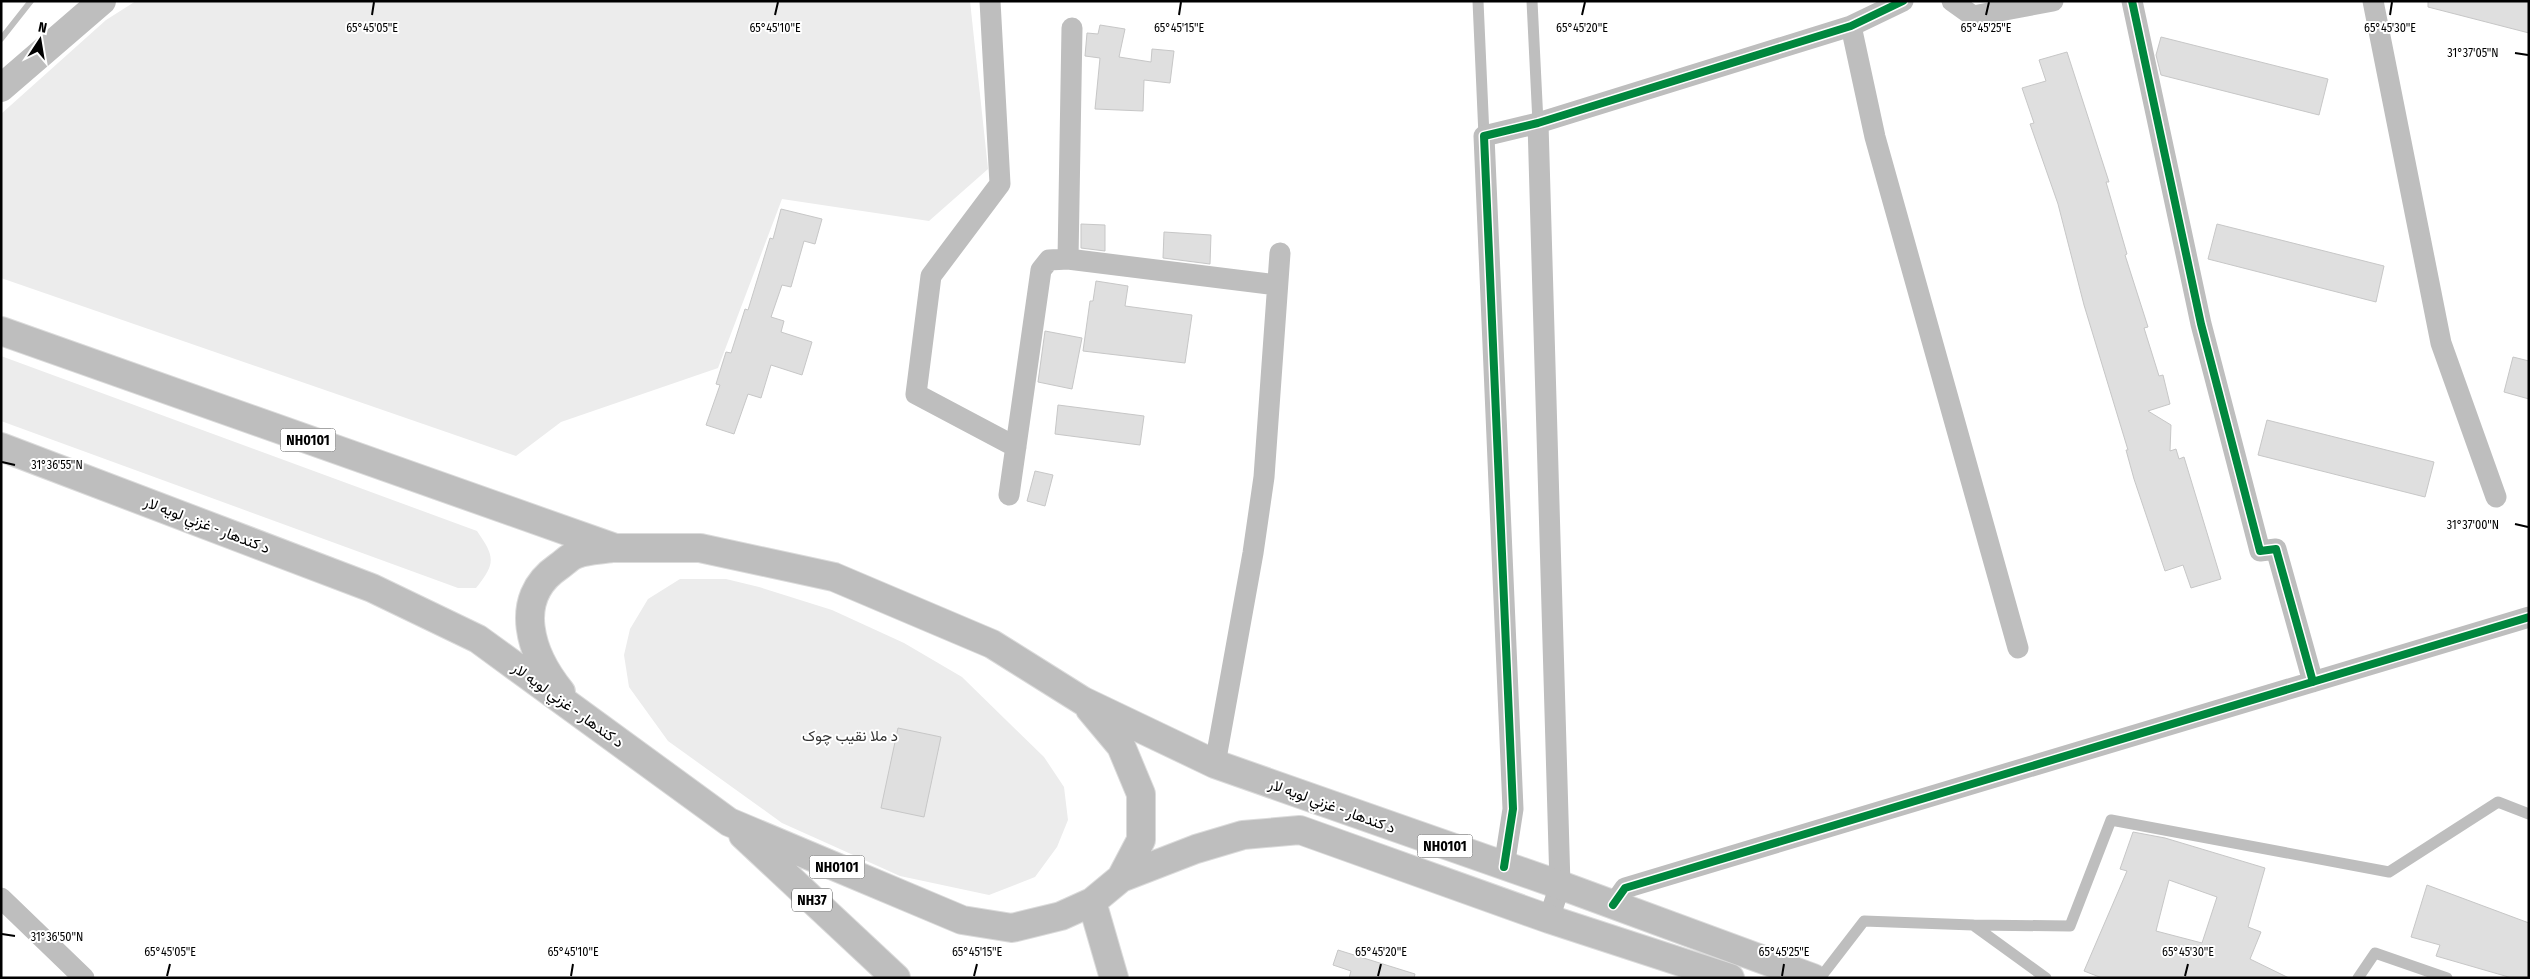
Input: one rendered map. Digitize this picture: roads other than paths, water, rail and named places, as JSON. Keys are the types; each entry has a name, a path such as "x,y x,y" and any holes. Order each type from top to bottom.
{"main road":[{"path":"1,88 102,1"},
{"name":"د کندهار - غزني لويه لار","path":"1,331 616,548 700,548 834,577 992,644 1083,701 1214,764 1560,885 1814,978"},
{"name":"د کندهار - غزني لويه لار","path":"1,447 372,588 478,639 729,822 962,920 1012,928 1060,916 1092,902 1121,878 1242,835 1300,830 1549,919 1730,978"},
{"name":"NH0101","path":"574,709 545,673 530,636 531,605 544,576 576,554 616,548"},
{"name":"د کندهار - غزني لويه لار","path":"1083,701 1121,746 1141,794 1141,840 1121,878"},
{"name":"NH37","path":"729,822 896,978"},
{"path":"1092,902 1114,978"}],"street":[{"path":"990,1 1000,184 931,276 916,394 1016,447"},
{"path":"1504,867 1513,809 1484,136 1538,123 1851,26 1903,1"},
{"path":"1952,1 1973,16 2053,1"},
{"path":"2132,1 2201,324 2260,551 2276,549 2312,682"},
{"path":"2373,1 2441,342 2496,497"},
{"path":"1851,26 1875,136 2018,648"},
{"path":"1068,259 1072,28"},
{"path":"1538,123 1560,885 1549,919"},
{"path":"1214,764 1253,553 1264,477 1280,253"},
{"path":"1009,495 1041,270 1050,260 1068,259 1277,285"},
{"path":"1613,905 1626,888 2529,617"},
{"path":"1,898 84,978"}],"lane":[{"path":"1478,1 1484,136"},
{"path":"1532,1 1538,123"},
{"path":"1820,978 1864,921 2070,926 2111,820 2389,872 2498,802 2529,814"},
{"path":"1973,925 2046,978"},
{"path":"2358,978 2375,953 2447,978"}],"waterway":[{"path":"1,39 31,1"}],"park label":[{"name":"د ملا نقيب چوک","path":"850,736"}]}
